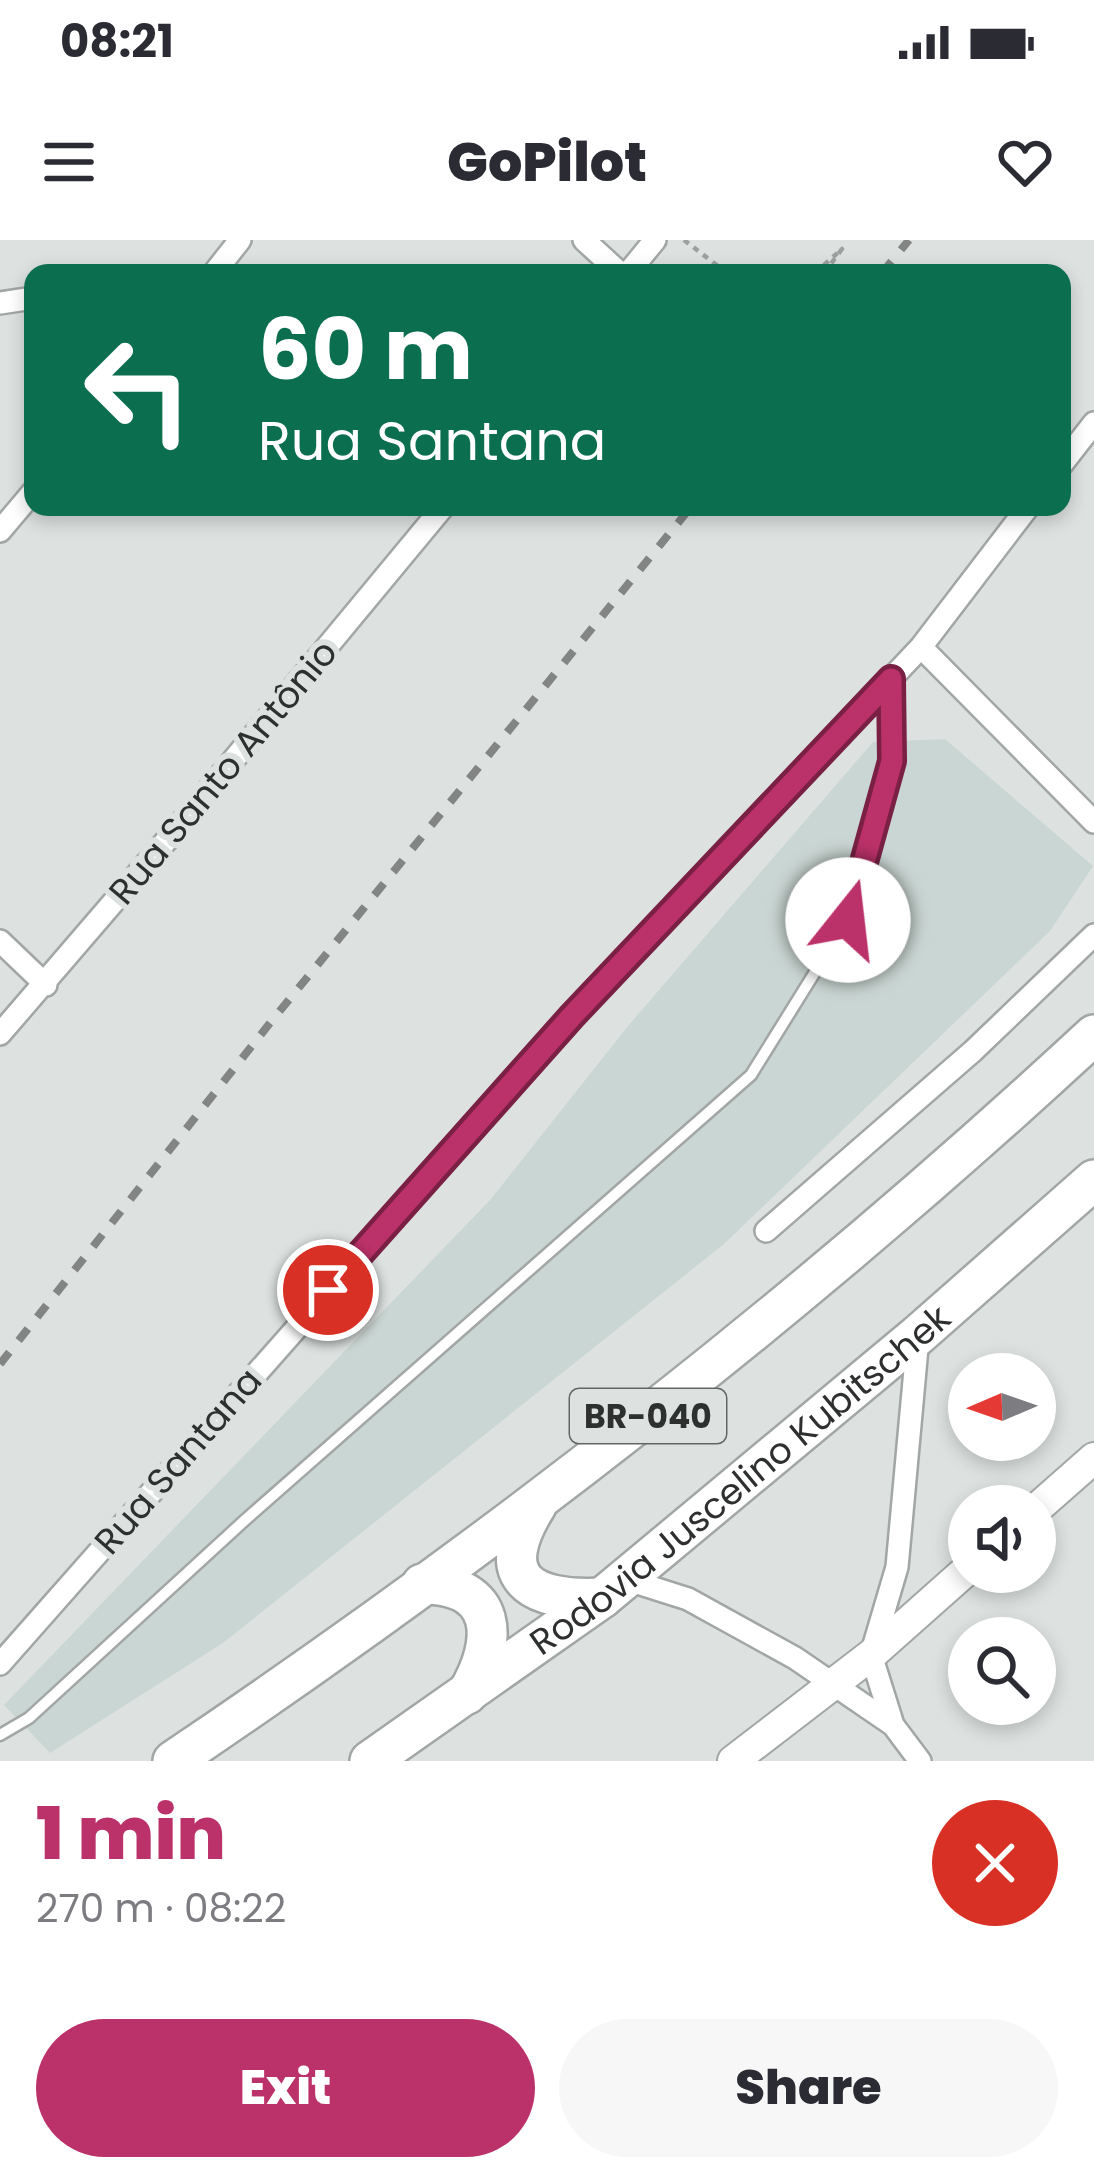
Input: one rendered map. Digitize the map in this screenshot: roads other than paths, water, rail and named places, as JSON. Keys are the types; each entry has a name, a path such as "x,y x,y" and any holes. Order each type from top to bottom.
{"highway":[{"name":"BR-040","path":"173,1761 539,1502 753,1334 981,1139 1094,1035"},
{"name":"Rodovia Juscelino Kubitschek","path":"370,1761 614,1588 918,1335 1094,1180"},
{"path":"539,1502 517,1545 523,1577 541,1594 555,1599 614,1588"},
{"path":"422,1584 464,1592 478,1603 485,1617 484,1661 467,1694"}],"street":[{"path":"221,264 240,240"},
{"path":"584,240 613,264"},
{"path":"632,264 655,240"},
{"path":"1071,452 1094,423"},
{"path":"0,531 24,502"},
{"name":"Rua Santo Antônio","path":"0,1034 46,985 436,516"},
{"name":"Rua Santana","path":"0,1664 572,1016 921,647 1021,516"},
{"path":"921,647 1094,822"},
{"path":"766,1231 974,1051 1094,934"},
{"path":"0,941 46,985"},
{"path":"893,1725 871,1655 897,1567 918,1335"},
{"path":"1056,1491 1094,1458"},
{"path":"733,1761 871,1655 948,1587"},
{"path":"614,1588 688,1599 795,1658 893,1725 920,1761"}],"lane":[{"path":"0,1735 29,1718 245,1520 752,1075 848,920 892,761 891,679"}],"railway":[{"path":"889,264 909,240"},
{"path":"0,1364 270,1023 684,516"}]}
